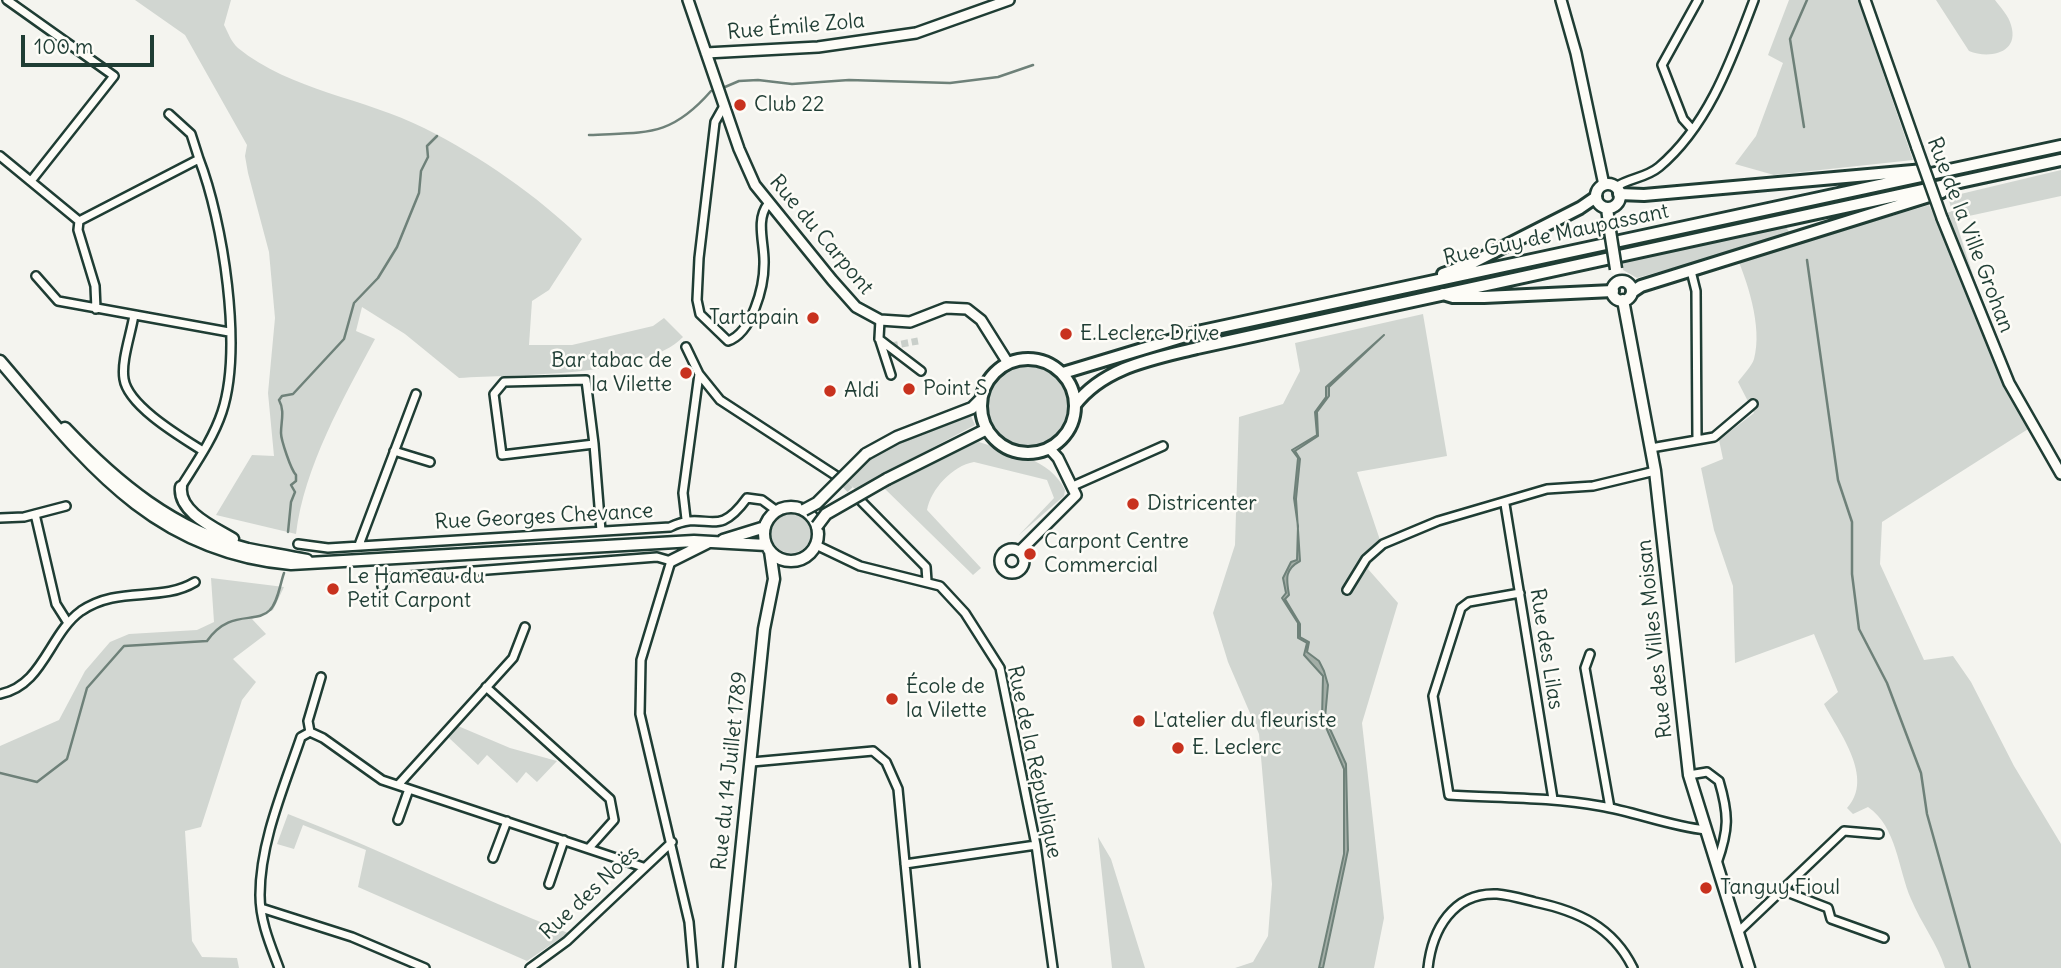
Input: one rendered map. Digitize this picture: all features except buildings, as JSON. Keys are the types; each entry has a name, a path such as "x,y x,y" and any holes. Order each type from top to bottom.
{"main road":[{"name":"Rue Guy de Maupassant","path":"1063,373 1202,331 2061,146"},
{"name":"Rue Guy de Maupassant","path":"1075,405 1100,380 1149,360 1441,293 2061,160"},
{"path":"1396,290 1468,265 1580,208 1596,197 1604,185 1630,196 1965,166"},
{"path":"1607,208 1616,269 1617,299 1623,300 1632,292 1691,271 2006,171"},
{"path":"1596,197 1601,206 1607,208 1617,204 1617,191"},
{"path":"1441,293 1452,297 1474,297 1628,283 1632,292"},
{"name":"Rue des Villes Moisan","path":"1623,300 1651,448 1689,775 1749,968"},
{"path":"0,354 87,451 125,486 178,522 248,549 290,560"},
{"path":"1037,359 1063,373 1074,394 1075,405 1068,431 1049,448 1035,453 1014,450 996,440 987,429 982,414 981,399 986,384 1008,363 1037,359"},
{"path":"0,361 85,460 134,505 172,528 221,549 318,563 723,541 768,548 791,561"},
{"path":"804,510 817,503 866,454 897,437 972,408 981,399"},
{"path":"774,579 791,561 807,555 816,545 817,526 826,514 887,479 987,429"},
{"path":"181,487 183,501 193,513 248,549"},
{"path":"723,541 765,527 777,511 790,507 804,510 817,526"},
{"path":"765,527 768,548"},
{"path":"671,561 711,541"},
{"name":"Rue du 14 Juillet 1789","path":"729,968 764,629 774,579 768,548"}],"street":[{"path":"7,0 114,76 30,181"},
{"name":"Rue du Carpont","path":"688,0 747,169 768,204 856,307 880,320 910,323 946,308 967,309 981,320 1008,363"},
{"name":"Rue Émile Zola","path":"706,53 818,47 916,33 1009,0"},
{"path":"1561,0 1576,52 1604,185"},
{"path":"1692,129 1684,119 1662,65 1698,0"},
{"path":"1617,191 1657,169 1692,129 1723,80 1754,0"},
{"name":"Rue de la Ville Grohan","path":"1865,0 1942,218 2009,383 2061,474"},
{"path":"724,106 715,122 699,258 698,300 700,314 728,341 735,339 746,326 760,292 764,265 762,219 763,210 768,204"},
{"path":"169,114 191,134 216,215 223,259 231,373 223,410 181,487"},
{"path":"0,156 79,221"},
{"path":"79,221 199,159"},
{"path":"79,221 78,230 95,286 96,309"},
{"path":"1691,271 1696,291 1697,438"},
{"path":"36,276 58,301 229,332"},
{"path":"134,316 123,378 128,391 153,416 203,451"},
{"path":"880,320 879,338 891,375"},
{"path":"879,338 921,371"},
{"path":"686,347 699,374 720,400 838,477"},
{"path":"686,519 683,493 699,374"},
{"path":"594,444 502,455 494,394 504,382 586,380 594,444 601,531"},
{"path":"359,545 416,394"},
{"path":"1651,448 1714,437 1753,404"},
{"path":"1073,486 1163,446"},
{"path":"1020,551 1068,506 1076,495 1049,448"},
{"path":"394,451 430,462"},
{"path":"1347,590 1366,559 1382,544 1438,521 1505,504 1547,489 1593,486 1654,471"},
{"name":"Rue Georges Chevance","path":"298,544 328,548 670,527 686,519 718,523 733,517 747,498 762,500 777,511"},
{"path":"861,501 926,566 927,581"},
{"name":"Rue des Lilas","path":"1505,504 1553,799"},
{"path":"0,518 35,514 66,506"},
{"path":"35,514 56,604 68,623"},
{"name":"Rue de la République","path":"816,545 860,566 940,586 965,613 1000,668 1036,845 1053,968"},
{"path":"382,586 383,578 657,557 671,561 641,660 640,714 689,922 693,968"},
{"path":"0,694 10,692 36,673 68,623 93,603 111,596 179,591 195,582"},
{"path":"1520,593 1469,602 1461,608 1433,696 1449,795 1553,799 1610,808 1680,827 1706,830"},
{"path":"397,785 513,658 525,626"},
{"path":"1590,654 1585,668 1610,808"},
{"path":"310,732 308,721 321,677"},
{"path":"486,687 610,799 614,820 589,848"},
{"path":"310,732 323,738 382,780 643,867"},
{"path":"279,968 266,936 261,908 264,859 301,737 310,732"},
{"path":"752,762 873,751 886,762 898,789 915,968"},
{"path":"1689,775 1707,772 1719,780 1728,810 1727,833 1717,865"},
{"path":"398,820 409,789"},
{"path":"493,858 508,821"},
{"path":"1738,932 1784,891 1843,831 1879,834"},
{"path":"549,884 564,840"},
{"name":"Rue des Noës","path":"530,968 560,947 672,842"},
{"path":"905,864 1036,845"},
{"path":"1784,891 1828,908 1830,919 1884,938"},
{"path":"1428,968 1431,943 1438,925 1452,910 1469,900 1496,894 1581,914 1603,928 1624,949 1633,968"},
{"path":"261,908 352,937 425,968"}],"shaded area":[{"path":"135,0 231,0 224,25 236,46 259,63 305,84 401,118 446,139 508,178 546,207 582,239 549,290 532,301 529,345 572,345 653,326 664,318 683,337 664,350 610,367 544,374 459,378 405,334 362,307 356,331 375,339 326,434 307,484 296,534 216,515 252,455 274,456 268,393 275,318 269,252 248,173 245,156 247,145 185,35"},
{"path":"1789,0 1858,0 1913,160 1774,175 1735,164 1756,136 1783,63 1768,55"},
{"path":"1936,0 1995,0 2010,22 2013,35 2011,42 2007,48 1993,54 1969,51"},
{"path":"2061,170 2061,196 1955,219 1974,278 2017,386 2036,424 1882,522 1880,564 1924,660 1953,656 1971,682 2014,766 2061,844 2061,968 1945,968 1911,899 1896,849 1885,826 1878,815 1868,807 1853,814 1847,808 1855,796 1856,769 1852,755 1824,704 1838,692 1814,634 1735,663 1733,586 1714,530 1701,468 1723,459 1719,440 1754,413 1738,382 1754,359 1755,318 1744,275 1734,251 1637,278 1623,270 1622,263 1785,225 1796,244 1929,205 1935,218 1952,211 1948,197"},
{"path":"1423,314 1447,456 1357,472 1380,540 1368,569 1398,603 1362,723 1384,918 1374,968 1235,968 1253,962 1268,936 1272,884 1259,734 1228,662 1213,613 1235,545 1239,417 1283,404 1300,371 1295,343"},
{"path":"1384,335 1329,387 1329,396 1317,412 1318,436 1295,451 1300,459 1296,499 1298,523 1294,498 1298,458 1292,450 1317,435 1315,412 1326,397 1326,387"},
{"path":"1027,366 1042,369 1055,378 1064,391 1067,406 1064,421 1055,434 1042,443 1027,446 1012,443 999,434 990,421 987,406 990,391 999,378 1012,369"},
{"path":"971,416 975,425 855,489 846,481 882,450"},
{"path":"979,442 1040,464 1058,479 1065,490 1064,496 1019,535 1054,498 1047,480 974,462 951,473 933,494 927,510 981,568 973,575 884,488 948,453"},
{"path":"791,513 805,519 811,533 805,547 791,553 777,547 771,533 777,519"},
{"path":"1298,529 1300,561 1289,571 1289,595 1285,599 1300,624 1300,637 1309,642 1307,652 1319,661 1324,671 1328,685 1325,718 1346,764 1348,850 1323,968 1319,968 1344,854 1344,769 1322,718 1323,676 1304,655 1307,643 1298,638 1298,623 1282,598 1286,593 1283,578 1291,562 1297,560"},
{"path":"211,578 284,587 273,610 252,619 266,634 233,659 256,682 242,700 201,827 185,831 192,941 202,957 237,958 239,968 0,968 0,746 59,720 85,671 110,642 129,634 197,630 214,622"},
{"path":"458,726 510,748 557,761 537,782 526,772 517,783 487,755 478,765 448,737"},
{"path":"288,814 568,933 527,961 358,887 366,850 303,825 294,849 277,844"},
{"path":"1098,837 1111,859 1145,968 1112,968"}],"waterway":[{"path":"1804,127 1790,39 1807,0"},
{"path":"725,87 739,81 758,80 792,84 849,80 950,83 998,77 1033,65"},
{"path":"589,135 656,130 683,117 711,91"},
{"path":"288,532 291,502 295,492 291,485 296,481 296,475 281,437 282,412 279,400 282,396 293,394 344,339 354,303 378,278 397,247 419,193 421,171 428,157 427,146 437,136"},
{"path":"1807,260 1838,480 1852,522 1852,574 1859,629 1887,683 1921,773 1927,814 1970,968"},
{"path":"0,773 37,782 67,759 87,688 124,646 207,641 225,624 257,617 270,610 277,598 284,573"}],"tunnel":[{"path":"891,346 918,341"},
{"path":"838,477 858,498"}],"place":[{"name":"Club 22","path":"740,105"},
{"name":"Tartapain","path":"813,318"},
{"name":"E.Leclerc Drive","path":"1066,334"},
{"name":"Bar tabac de la Vilette","path":"686,373"},
{"name":"Point S","path":"909,389"},
{"name":"Aldi","path":"830,391"},
{"name":"Districenter","path":"1133,504"},
{"name":"Carpont Centre Commercial","path":"1030,554"},
{"name":"Le Hameau du Petit Carpont","path":"333,589"},
{"name":"École de la Vilette","path":"892,699"},
{"name":"L'atelier du fleuriste","path":"1139,721"},
{"name":"E. Leclerc","path":"1178,748"},
{"name":"Tanguy Fioul","path":"1706,888"}]}
